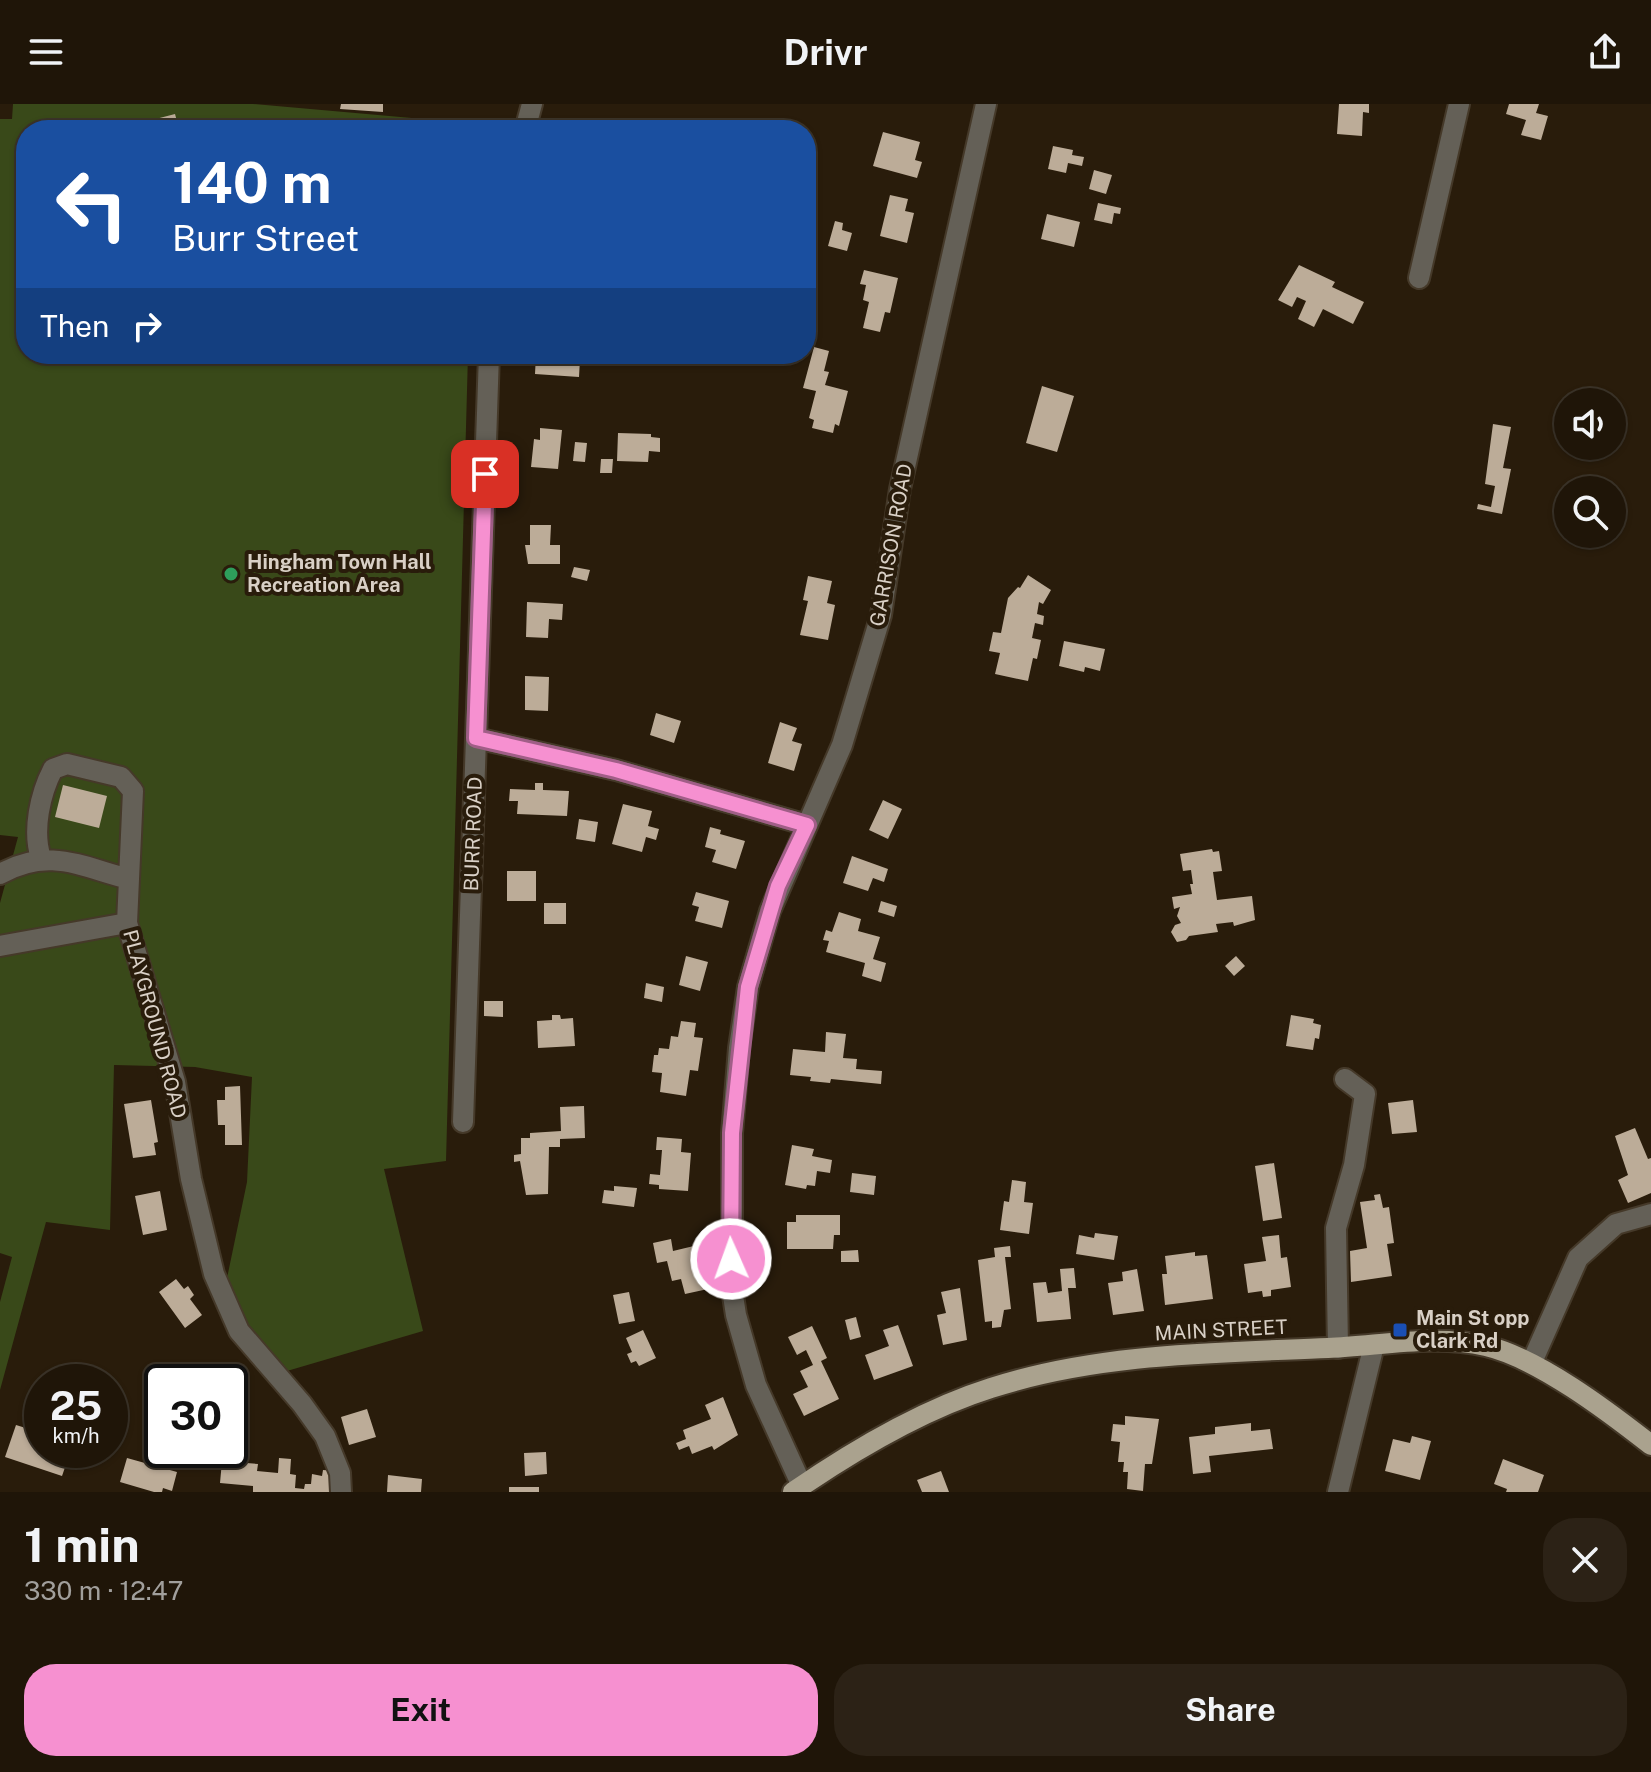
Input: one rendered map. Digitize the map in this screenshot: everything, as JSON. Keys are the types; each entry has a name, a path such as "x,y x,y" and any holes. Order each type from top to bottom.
{"main road":[{"name":"MAIN STREET","path":"798,1489 912,1421 993,1387 1135,1359 1419,1341 1484,1346 1532,1362 1651,1445"}],"street":[{"name":"GARRISON ROAD","path":"798,1489 756,1385 736,1315 730,1229 732,1133 748,987 778,886 842,745 881,615 900,489 986,104"},
{"path":"1419,278 1459,104"},
{"name":"BURR ROAD","path":"463,1122 489,364"},
{"path":"476,738 616,770 807,825"},
{"name":"PLAYGROUND ROAD","path":"41,858 36,832 46,783 53,769 67,764 121,777 133,791 127,923 175,1082 201,1229 225,1304 239,1331 325,1436 340,1473 341,1492"},
{"path":"0,874 19,863 41,858 129,879"},
{"path":"0,946 127,923"},
{"path":"1338,1348 1336,1228 1354,1165 1365,1094 1345,1079"},
{"path":"1532,1362 1578,1258 1616,1224 1651,1214"},
{"path":"1338,1492 1374,1345"}],"green space":[{"name":"Hingham Town Hall Recreation Area","path":"13,104 253,104 434,120 16,120 16,364 468,364 446,1161 384,1169 423,1331 287,1371 249,1326 226,1283 247,1182 252,1077 195,1067 114,1065 110,1230 46,1222 0,1390 0,1302 12,1257 0,1253 0,903 18,837 0,835 0,119 12,119"}],"building":[{"path":"341,104 383,104 383,112 340,109"},
{"path":"1339,104 1369,104 1369,113 1363,112 1362,136 1337,134"},
{"path":"1509,104 1539,104 1536,113 1548,116 1541,140 1521,135 1526,120 1506,114"},
{"path":"175,114 177,120 152,120"},
{"path":"883,132 920,142 915,160 922,162 917,178 873,166"},
{"path":"1053,146 1073,150 1072,155 1084,157 1082,166 1068,163 1066,173 1048,169"},
{"path":"1094,170 1112,175 1106,194 1089,189"},
{"path":"890,195 908,199 905,211 914,213 907,243 880,236"},
{"path":"1098,203 1121,208 1120,214 1114,213 1112,224 1094,220"},
{"path":"1047,214 1080,222 1074,247 1041,239"},
{"path":"835,221 843,223 842,230 852,233 847,251 828,246"},
{"path":"1299,265 1335,282 1332,287 1364,302 1353,324 1323,309 1314,327 1298,319 1306,301 1297,297 1292,307 1278,300"},
{"path":"864,270 898,278 890,313 885,312 880,332 863,328 869,302 863,300 866,285 860,284"},
{"path":"816,348 829,351 824,371 829,372 825,385 848,391 839,426 835,424 833,433 812,428 814,420 809,418 816,391 803,388 809,364 816,364"},
{"path":"536,364 580,364 579,377 535,374"},
{"path":"1042,386 1074,396 1057,452 1026,443"},
{"path":"1493,424 1511,427 1503,468 1511,469 1502,514 1477,509 1478,504 1491,507 1495,486 1485,484"},
{"path":"540,428 562,430 558,469 531,467 534,439 540,440"},
{"path":"618,433 651,434 651,437 660,438 660,452 649,451 648,462 617,461"},
{"path":"575,442 587,443 585,462 573,461"},
{"path":"601,459 613,459 612,473 600,473"},
{"path":"530,525 551,525 550,545 560,545 560,564 528,564 525,545 530,545"},
{"path":"574,567 590,570 587,581 571,577"},
{"path":"1028,575 1051,590 1043,604 1039,602 1037,614 1044,616 1043,625 1035,623 1032,638 1041,640 1028,681 995,674 1000,653 989,651 993,632 1001,633 1008,598 1020,588"},
{"path":"808,576 832,581 827,603 835,605 828,640 800,635 808,601 803,600"},
{"path":"527,602 563,604 562,620 549,619 548,638 526,637"},
{"path":"1064,641 1105,649 1100,671 1085,667 1084,672 1059,666"},
{"path":"525,676 549,677 548,711 525,710"},
{"path":"656,713 681,721 674,743 650,735"},
{"path":"780,722 797,728 792,741 802,744 794,771 768,763"},
{"path":"535,783 543,783 543,790 569,791 567,816 517,814 518,801 509,801 510,789 535,790"},
{"path":"63,785 107,796 99,828 55,817"},
{"path":"883,800 902,809 888,839 869,830"},
{"path":"623,804 652,811 648,826 659,829 656,840 646,837 642,852 612,844"},
{"path":"579,819 598,822 595,842 576,839"},
{"path":"710,827 721,830 720,834 745,841 736,869 712,862 716,850 705,847"},
{"path":"1212,849 1213,852 1219,851 1222,871 1213,872 1217,900 1252,896 1255,920 1234,926 1233,922 1216,924 1218,932 1189,936 1177,942 1171,932 1175,925 1181,923 1177,916 1180,907 1174,909 1172,897 1192,894 1190,884 1193,884 1191,870 1183,871 1180,854"},
{"path":"852,856 888,869 884,882 873,878 868,891 843,883"},
{"path":"507,871 536,871 536,901 507,901"},
{"path":"696,892 729,901 722,928 695,921 699,907 692,905"},
{"path":"881,901 897,906 894,917 878,912"},
{"path":"544,903 566,903 566,924 544,924"},
{"path":"839,912 861,919 858,931 880,937 873,959 886,963 881,982 862,976 865,963 826,952 829,941 823,940 826,930 832,932"},
{"path":"686,956 708,962 700,991 679,985"},
{"path":"1236,956 1245,966 1234,976 1225,966"},
{"path":"646,983 664,987 662,1002 644,998"},
{"path":"484,1001 503,1001 503,1017 484,1016"},
{"path":"552,1015 560,1015 561,1019 573,1018 575,1046 538,1048 537,1021 552,1020"},
{"path":"1291,1015 1314,1019 1313,1023 1321,1025 1313,1050 1286,1046"},
{"path":"681,1021 696,1023 694,1037 703,1038 698,1071 690,1070 686,1096 660,1092 662,1073 652,1072 654,1055 658,1055 659,1048 669,1049 671,1036 678,1037"},
{"path":"826,1032 846,1034 843,1058 857,1059 856,1069 882,1071 881,1084 831,1079 830,1083 790,1075 793,1049 825,1052"},
{"path":"240,1086 242,1145 225,1145 225,1125 218,1125 217,1100 225,1100 225,1087"},
{"path":"151,1100 158,1142 154,1143 156,1155 133,1158 124,1104"},
{"path":"1413,1100 1417,1132 1392,1134 1388,1103"},
{"path":"584,1106 585,1138 560,1139 560,1147 549,1147 548,1194 526,1195 520,1161 514,1162 514,1155 521,1154 521,1138 530,1138 530,1133 561,1131 560,1107"},
{"path":"1635,1128 1648,1159 1651,1158 1651,1193 1628,1203 1618,1180 1628,1175 1615,1136"},
{"path":"657,1137 682,1139 681,1152 691,1153 688,1191 659,1189 659,1185 649,1184 650,1174 660,1175 662,1150 656,1150"},
{"path":"792,1145 814,1149 812,1156 832,1160 830,1173 817,1171 815,1186 807,1185 806,1189 785,1185"},
{"path":"1274,1163 1282,1218 1263,1221 1255,1166"},
{"path":"852,1173 876,1176 874,1195 850,1192"},
{"path":"1012,1180 1026,1182 1024,1202 1033,1203 1029,1234 1000,1230 1004,1201 1009,1202"},
{"path":"614,1186 637,1188 634,1207 602,1203 604,1190 614,1191"},
{"path":"160,1191 167,1230 143,1235 135,1196"},
{"path":"1380,1194 1383,1208 1389,1207 1394,1243 1387,1244 1392,1276 1351,1282 1350,1251 1367,1248 1360,1202 1375,1200 1374,1195"},
{"path":"796,1215 840,1215 840,1235 834,1235 833,1249 787,1249 787,1222 796,1222"},
{"path":"1095,1233 1118,1236 1114,1260 1076,1254 1079,1235 1094,1238"},
{"path":"1279,1235 1281,1258 1287,1257 1291,1287 1271,1290 1271,1296 1263,1297 1262,1291 1248,1293 1244,1264 1266,1261 1262,1237"},
{"path":"671,1239 673,1251 698,1245 708,1289 685,1294 681,1279 672,1281 667,1261 657,1263 653,1243"},
{"path":"1010,1246 1011,1257 1005,1257 1011,1309 1004,1310 1001,1327 992,1328 992,1321 985,1322 978,1260 995,1257 994,1248"},
{"path":"858,1250 859,1262 841,1262 841,1251"},
{"path":"1195,1252 1195,1256 1207,1255 1213,1299 1165,1305 1162,1274 1167,1274 1165,1256"},
{"path":"1074,1268 1076,1288 1068,1288 1071,1319 1037,1322 1033,1283 1046,1282 1048,1293 1062,1291 1060,1269"},
{"path":"1137,1269 1144,1311 1113,1315 1108,1283 1123,1281 1122,1272"},
{"path":"176,1279 184,1289 188,1286 194,1295 190,1299 202,1315 185,1328 159,1292"},
{"path":"960,1288 967,1340 943,1345 937,1315 946,1313 941,1292"},
{"path":"629,1292 635,1321 619,1324 613,1295"},
{"path":"856,1317 861,1337 850,1340 845,1320"},
{"path":"898,1325 913,1366 874,1380 865,1355 889,1346 883,1330"},
{"path":"812,1326 827,1358 821,1361 839,1399 804,1416 793,1394 808,1387 800,1371 813,1365 806,1350 797,1355 788,1337"},
{"path":"643,1330 656,1358 639,1366 636,1361 631,1363 627,1354 632,1352 626,1338"},
{"path":"723,1397 738,1435 714,1450 712,1446 692,1454 689,1446 679,1450 676,1443 686,1439 683,1430 711,1419 705,1405"},
{"path":"367,1409 376,1437 349,1445 341,1417"},
{"path":"1125,1416 1159,1419 1152,1464 1145,1464 1143,1491 1127,1489 1128,1472 1123,1472 1124,1462 1118,1462 1120,1442 1111,1441 1113,1424 1125,1425"},
{"path":"1251,1423 1251,1431 1270,1429 1273,1449 1209,1456 1211,1472 1193,1474 1189,1437 1215,1434 1215,1427"},
{"path":"16,1425 24,1427 24,1463 5,1457"},
{"path":"1412,1436 1431,1441 1420,1480 1385,1471 1393,1439 1410,1443"},
{"path":"546,1452 547,1474 525,1476 524,1453"},
{"path":"128,1458 144,1463 144,1468 177,1472 172,1491 163,1488 162,1492 154,1492 120,1482 124,1468 128,1468"},
{"path":"279,1458 291,1459 290,1474 296,1475 295,1488 304,1489 305,1484 311,1484 312,1474 322,1476 323,1470 335,1471 333,1492 253,1492 253,1486 220,1483 221,1468 248,1468 248,1463 258,1464 257,1471 278,1473"},
{"path":"1503,1459 1544,1475 1538,1492 1506,1492 1507,1489 1494,1484"},
{"path":"38,1468 65,1468 62,1476"},
{"path":"941,1471 949,1492 922,1492 917,1480"},
{"path":"388,1475 422,1479 421,1492 387,1492"},
{"path":"509,1487 539,1487 539,1492 509,1492"}],"place":[{"name":"Hingham Town Hall Recreation Area","path":"231,574"},
{"name":"Main St opp Clark Rd","path":"1400,1330"}],"route":[{"path":"485,474 476,738 616,770 807,825 778,886 748,987 732,1133 731,1259"}]}
